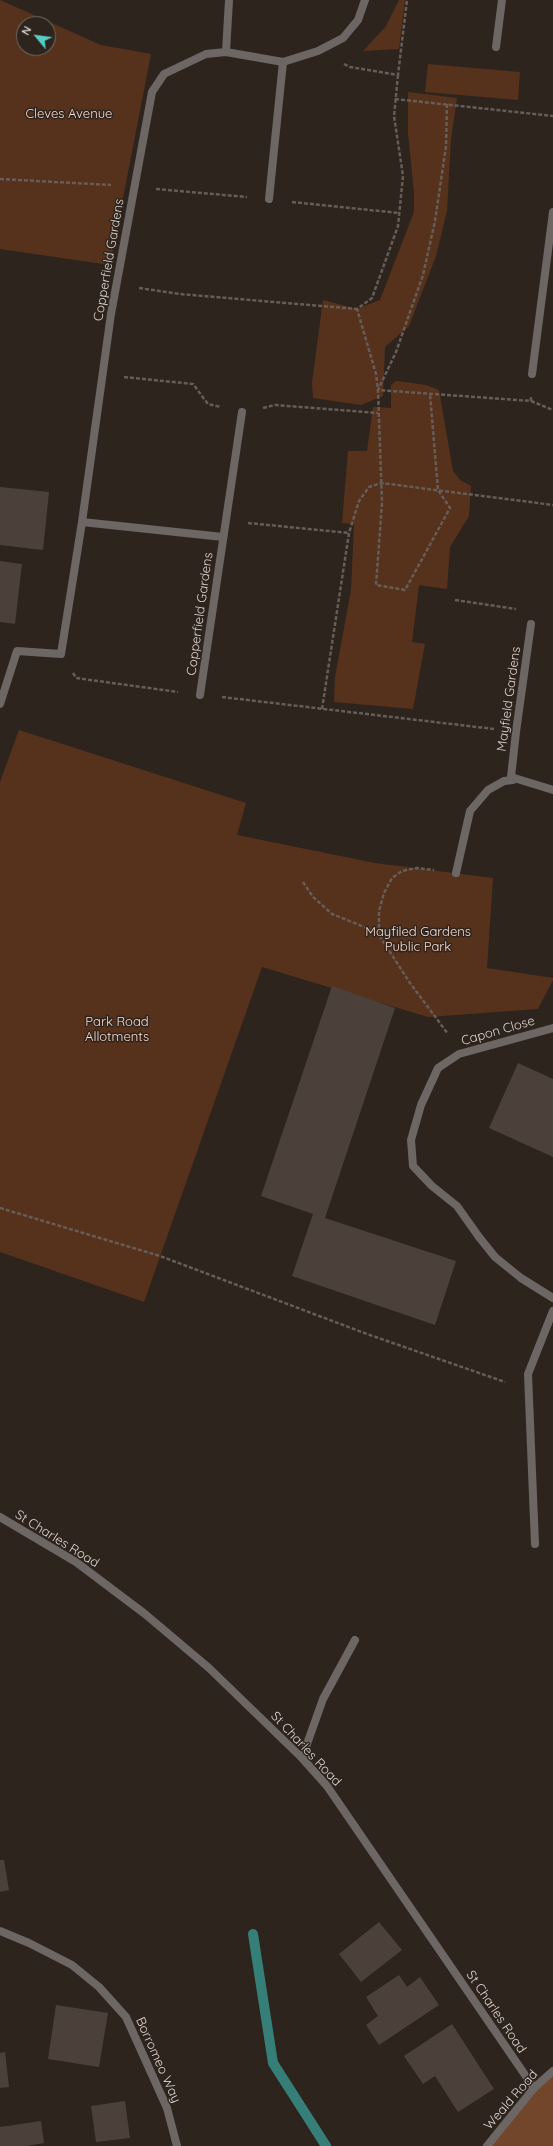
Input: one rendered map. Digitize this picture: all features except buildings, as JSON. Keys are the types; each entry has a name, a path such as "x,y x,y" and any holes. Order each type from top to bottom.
{"street":[{"path":"226,52 229,0"},
{"name":"Copperfield Gardens","path":"61,654 82,522 102,374 116,285 152,92 164,74 206,54 226,52 282,62 318,51 343,38 358,20 365,0"},
{"path":"496,47 502,0"},
{"path":"269,199 282,62"},
{"path":"532,374 550,262 553,212"},
{"name":"Copperfield Gardens","path":"200,695 242,412"},
{"name":"Copperfield Gardens","path":"82,522 223,537"},
{"name":"Mayfield Gardens","path":"511,777 531,624"},
{"path":"0,704 17,651 61,654"},
{"path":"456,873 470,811 488,790 504,782 513,780 511,777 553,790"},
{"name":"Capon Close","path":"553,1028 459,1054 438,1068 421,1105 411,1140 413,1166 457,1206 479,1237 500,1262 520,1278 553,1298"},
{"path":"535,1544 528,1374 553,1311"},
{"name":"St Charles Road","path":"0,1517 76,1562 145,1614 209,1668 302,1758 327,1786 534,2088"},
{"path":"302,1758 323,1699 355,1640"},
{"name":"Borromeo Way","path":"0,1931 29,1943 72,1965 99,1987 126,2017 167,2108 177,2146"},
{"name":"Weald Road","path":"487,2146 534,2088 553,2071"}],"path":[{"path":"116,285 180,294 357,309 372,298 398,226 403,176 394,116 407,0"},
{"path":"318,51 350,67 398,75"},
{"path":"395,99 553,116"},
{"path":"378,390 396,352 423,275 435,220 446,146 447,104"},
{"path":"0,179 135,187"},
{"path":"357,309 376,374 378,390 382,503 376,585 405,590 450,508 438,490 430,394"},
{"path":"102,374 193,384 208,404 242,412 275,405 378,413"},
{"path":"531,401 532,374"},
{"path":"378,390 531,401 553,410"},
{"path":"322,709 349,533 359,501 369,487 381,483 553,504"},
{"path":"226,521 349,533"},
{"path":"455,600 518,609"},
{"path":"61,654 76,678 200,695 516,732"},
{"path":"379,935 379,911 384,893 392,878 402,871 417,868 456,873"},
{"path":"303,882 313,896 332,914 372,930 379,935 448,1035 459,1054"},
{"path":"0,1208 160,1256 367,1334 528,1390"}],"green space":[{"name":"Cleves Avenue","path":"0,0 36,16 16,16 16,56 56,56 56,25 101,45 151,54 110,265 0,249"},
{"path":"399,0 405,0 399,49 363,51 386,26"},
{"path":"428,64 520,72 518,100 425,92"},
{"path":"408,92 457,98 451,139 447,211 436,256 409,326 385,347 383,396 361,405 313,398 312,383 323,300 357,309 380,300 414,212 414,193 408,133"},
{"path":"396,381 426,385 439,390 453,471 460,480 471,486 469,516 450,547 447,589 419,585 412,642 425,644 413,709 334,702 335,677 351,590 354,524 342,523 348,451 367,451 373,407 391,408 391,385"},
{"name":"Park Road Allotments","path":"19,730 246,803 237,835 375,863 493,878 487,968 553,978 553,980 538,1009 428,1017 262,967 144,1302 0,1252 0,782"}],"shaded area":[{"path":"553,2071 553,2146 487,2146"}],"waterway":[{"path":"253,1934 273,2063 326,2146"}],"park label":[{"name":"Mayfiled Gardens Public Park","path":"418,940"}]}
